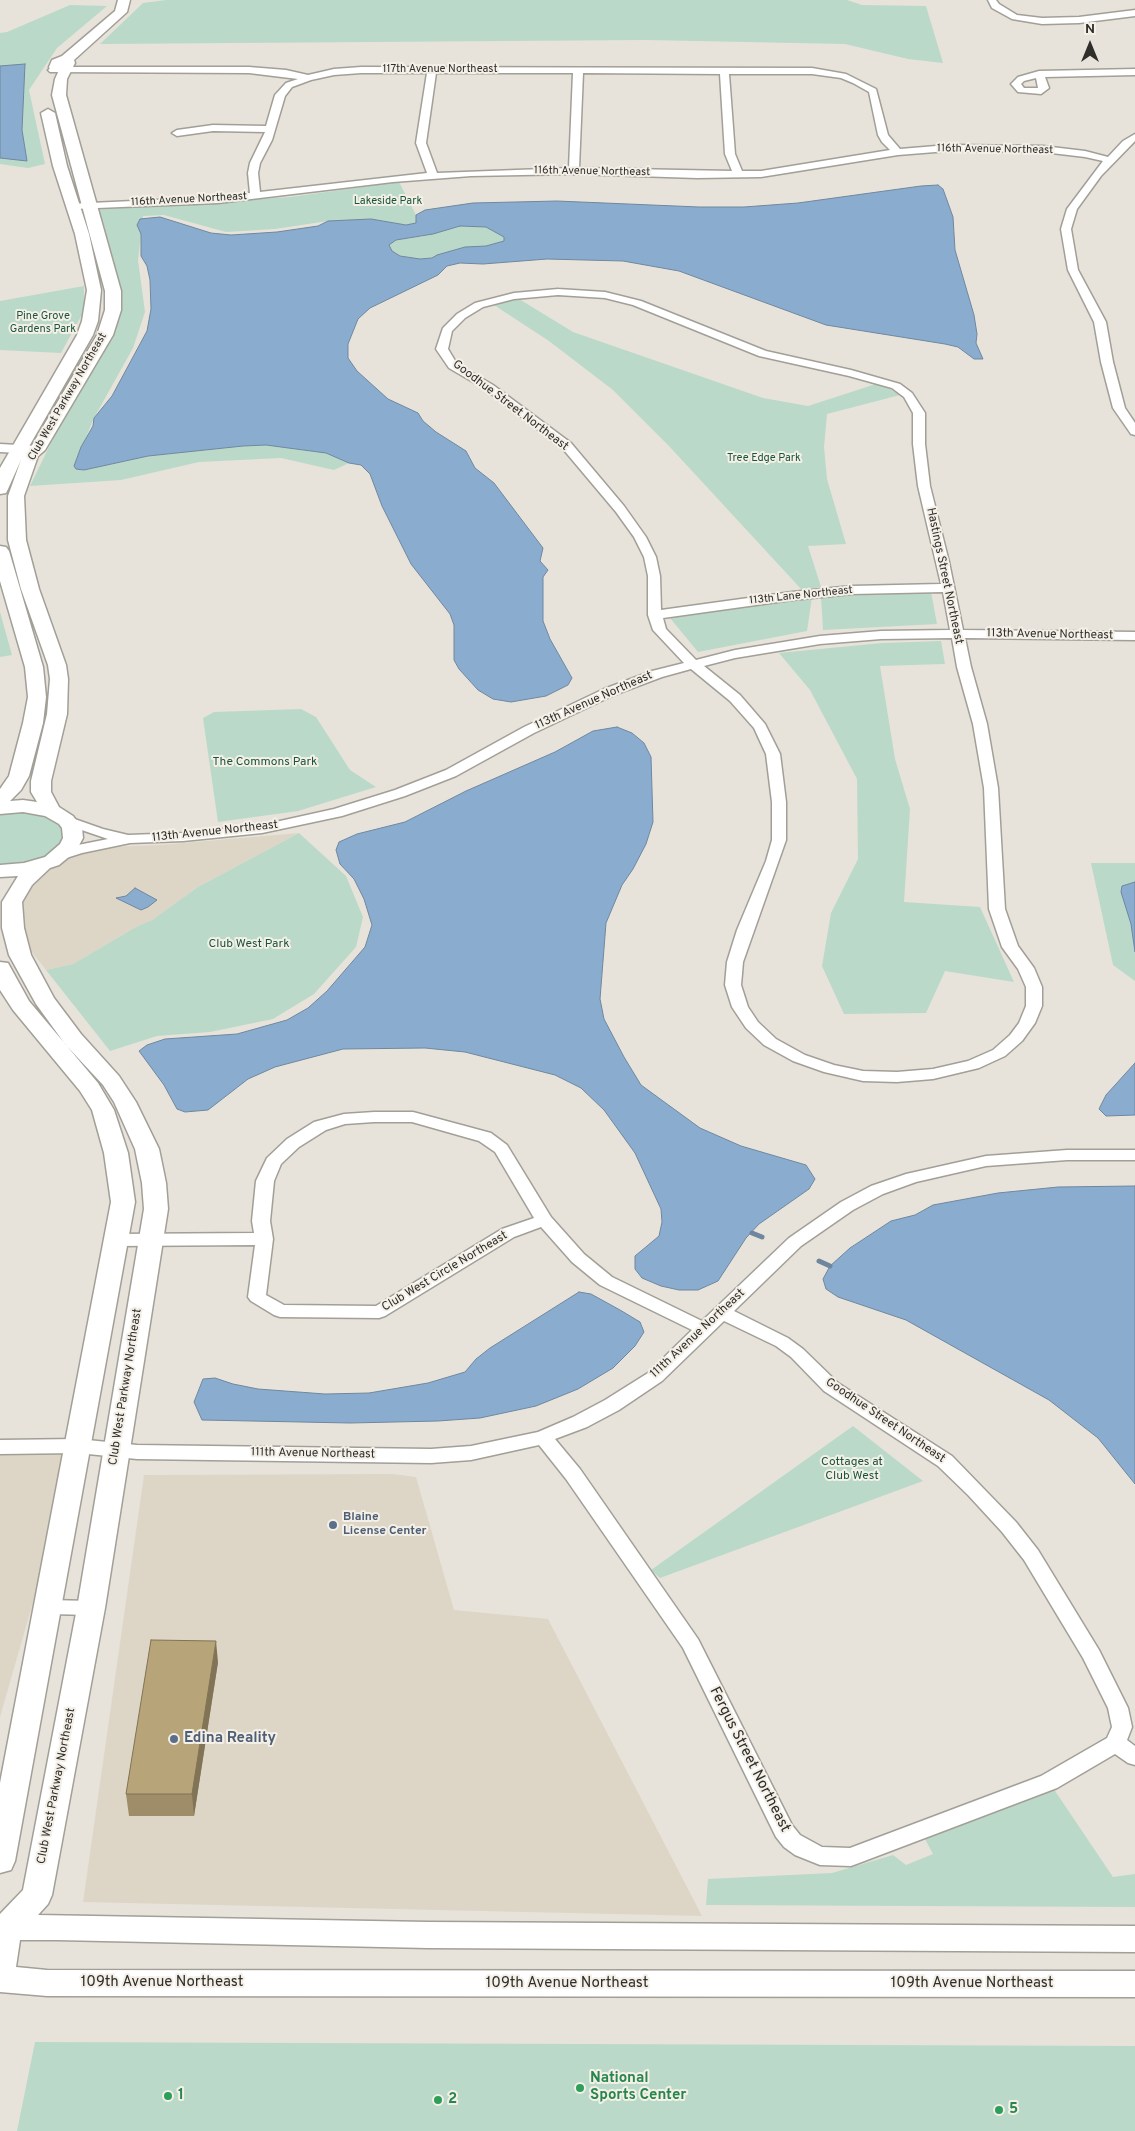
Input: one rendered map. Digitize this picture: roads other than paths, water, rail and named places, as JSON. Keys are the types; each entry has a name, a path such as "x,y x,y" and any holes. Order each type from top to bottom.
{"street":[{"path":"0,489 10,462 81,342 90,321 94,290 82,234 60,166 54,134 44,100 48,82 62,66 121,12 124,0"},
{"path":"992,0 995,6 1015,17 1056,21 1135,13"},
{"name":"117th Avenue Northeast","path":"62,66 249,70 286,72 308,78 349,70 797,70 828,73 856,81 873,91 885,140 898,152"},
{"name":"Club West Parkway Northeast","path":"2,1923 37,1895 91,1608 156,1209 154,1183 147,1149 137,1126 111,1081 73,1039 34,985 18,949 13,928 12,902 23,882 69,847 73,838 72,828 59,816 41,792 41,781 57,714 59,679 57,665 30,589 16,540 16,496 31,454 37,450 105,335 113,310 113,292 59,94 62,66"},
{"path":"432,70 421,143 433,175"},
{"path":"574,171 578,70"},
{"path":"724,70 730,154 738,175"},
{"path":"1040,74 1135,72"},
{"path":"256,196 253,173 255,163 267,140 280,95 284,90 308,78"},
{"path":"177,133 212,128 270,129"},
{"path":"1135,137 1126,143 1097,174 1072,209 1066,229 1073,270 1100,322 1107,362 1119,408 1135,431"},
{"name":"116th Avenue Northeast","path":"73,206 218,200 433,175 574,171 738,175 808,168 898,152 948,148 1030,149 1085,154 1110,160"},
{"name":"Hastings Street Northeast","path":"503,298 558,292 606,295 637,303 763,354 850,373 896,386 908,395 919,413 919,444 924,486 964,667 980,724 991,788 997,909 1010,947 1026,968 1034,987 1034,1006 1027,1024 1016,1038 999,1053 974,1065 933,1074 897,1077"},
{"name":"Goodhue Street Northeast","path":"503,298 479,305 461,316 447,330 442,349 453,366 489,387 567,446 620,509 640,537 650,557 654,576 655,615 660,630 692,664 734,698 760,727 773,754 779,802 779,840 773,861 744,930 736,962 733,985 740,1007 752,1025 770,1042 799,1058 830,1069 863,1076 897,1077"},
{"path":"0,448 37,450"},
{"path":"0,551 34,667 37,697 33,723 19,776 14,786 0,800"},
{"name":"113th Lane Northeast","path":"655,615 792,596 852,590 948,588"},
{"name":"113th Avenue Northeast","path":"51,860 78,849 130,839 182,837 262,829 337,813 451,773 529,730 609,692 657,674 735,654 820,640 881,635 1135,636"},
{"path":"0,808 23,806 59,816"},
{"name":"113th Avenue Northeast","path":"59,816 98,832 130,839"},
{"path":"0,872 26,870 51,860"},
{"path":"0,968 21,1005 90,1088 103,1110 116,1154 123,1202 49,1607 0,1861"},
{"name":"Club West Circle Northeast","path":"544,1220 508,1233 379,1312 280,1311 257,1297 264,1239 261,1221 265,1181 273,1162 293,1143 320,1126 344,1119 413,1117 485,1137 501,1149 544,1220 578,1258 606,1281 683,1320 706,1329"},
{"name":"111th Avenue Northeast","path":"0,1446 78,1446 137,1452 431,1456 471,1453 543,1437 580,1422 620,1400 655,1377 795,1242 840,1211 877,1190 920,1176 986,1161 1068,1155 1135,1155"},
{"path":"117,1240 264,1239"},
{"name":"Goodhue Street Northeast","path":"722,1312 782,1342 797,1353 831,1387 945,1461 1009,1527 1031,1555 1092,1655 1118,1708 1122,1727 1115,1743"},
{"name":"Fergus Street Northeast","path":"543,1437 573,1474 691,1644 784,1831 792,1842 803,1849 820,1856 851,1857 1049,1782 1115,1743"},
{"path":"49,1607 91,1608"},
{"path":"1115,1743 1135,1757"},
{"path":"0,1967 2,1923 57,1927 438,1935 1135,1939"},
{"name":"109th Avenue Northeast","path":"0,1979 57,1983 1135,1984"}],"water":[{"path":"25,64 22,130 27,161 0,158 0,66"},
{"path":"938,185 943,189 953,217 955,250 974,315 977,334 976,343 983,359 974,359 958,347 945,344 826,325 679,271 623,261 547,259 483,264 460,263 447,266 438,275 370,308 358,319 348,344 348,358 357,371 388,399 418,413 423,421 436,432 466,451 475,468 494,483 543,548 540,561 548,570 543,577 543,621 550,639 572,678 568,685 546,696 511,702 493,699 478,690 459,669 454,660 454,625 450,614 411,564 382,506 370,474 361,465 349,463 326,453 266,445 148,456 84,470 76,469 74,466 81,447 93,426 94,418 112,396 147,331 151,309 150,280 147,266 141,256 141,234 137,225 140,219 160,217 211,233 231,235 277,232 318,226 328,221 371,219 406,225 416,223 416,215 425,210 473,203 557,201 744,207 798,203","holes":["460,226 486,227 504,237 504,241 486,246 465,247 432,258 420,259 400,256 392,251 389,245 396,240 433,234"]},
{"path":"617,727 632,733 644,743 651,757 653,822 646,844 622,885 606,923 600,999 604,1019 641,1085 700,1128 741,1146 806,1165 815,1179 809,1189 759,1224 746,1238 718,1281 698,1290 679,1290 661,1286 642,1278 635,1269 635,1256 659,1236 662,1222 661,1209 635,1153 604,1110 581,1088 555,1075 465,1052 425,1048 343,1049 275,1067 248,1079 208,1110 185,1112 177,1109 164,1085 139,1051 147,1045 165,1039 237,1034 287,1020 308,1008 327,991 365,947 372,925 364,899 354,879 340,864 336,850 339,842 357,834 405,822 466,791 555,752 593,731"},
{"path":"1135,882 1135,952 1131,924 1121,892 1122,886"},
{"path":"135,888 157,900 141,910 116,898 126,896"},
{"path":"1135,1063 1135,1115 1106,1116 1099,1109 1106,1095"},
{"path":"1135,1186 1135,1484 1098,1438 1049,1400 906,1320 838,1297 826,1289 823,1279 830,1266 850,1248 891,1221 915,1215 933,1205 998,1193 1058,1187"},
{"path":"579,1292 591,1294 640,1322 644,1332 635,1346 613,1368 578,1389 536,1406 480,1418 350,1423 202,1420 194,1402 203,1379 215,1378 258,1389 325,1394 369,1393 428,1383 465,1372 476,1359 490,1348"}],"waterway":[{"path":"752,1233 762,1237"},
{"path":"819,1261 830,1266"}],"place":[{"name":"Blaine License Center","path":"333,1525"},
{"name":"Edina Reality","path":"174,1739"},
{"name":"National Sports Center","path":"580,2088"},
{"name":"1","path":"168,2096"},
{"name":"2","path":"438,2100"},
{"name":"5","path":"999,2110"}],"park label":[{"name":"Lakeside Park","path":"388,202"},
{"name":"Pine Grove Gardens Park","path":"43,323"},
{"name":"Tree Edge Park","path":"764,459"},
{"name":"The Commons Park","path":"265,763"},
{"name":"Club West Park","path":"249,945"},
{"name":"Cottages at Club West","path":"852,1470"}]}
